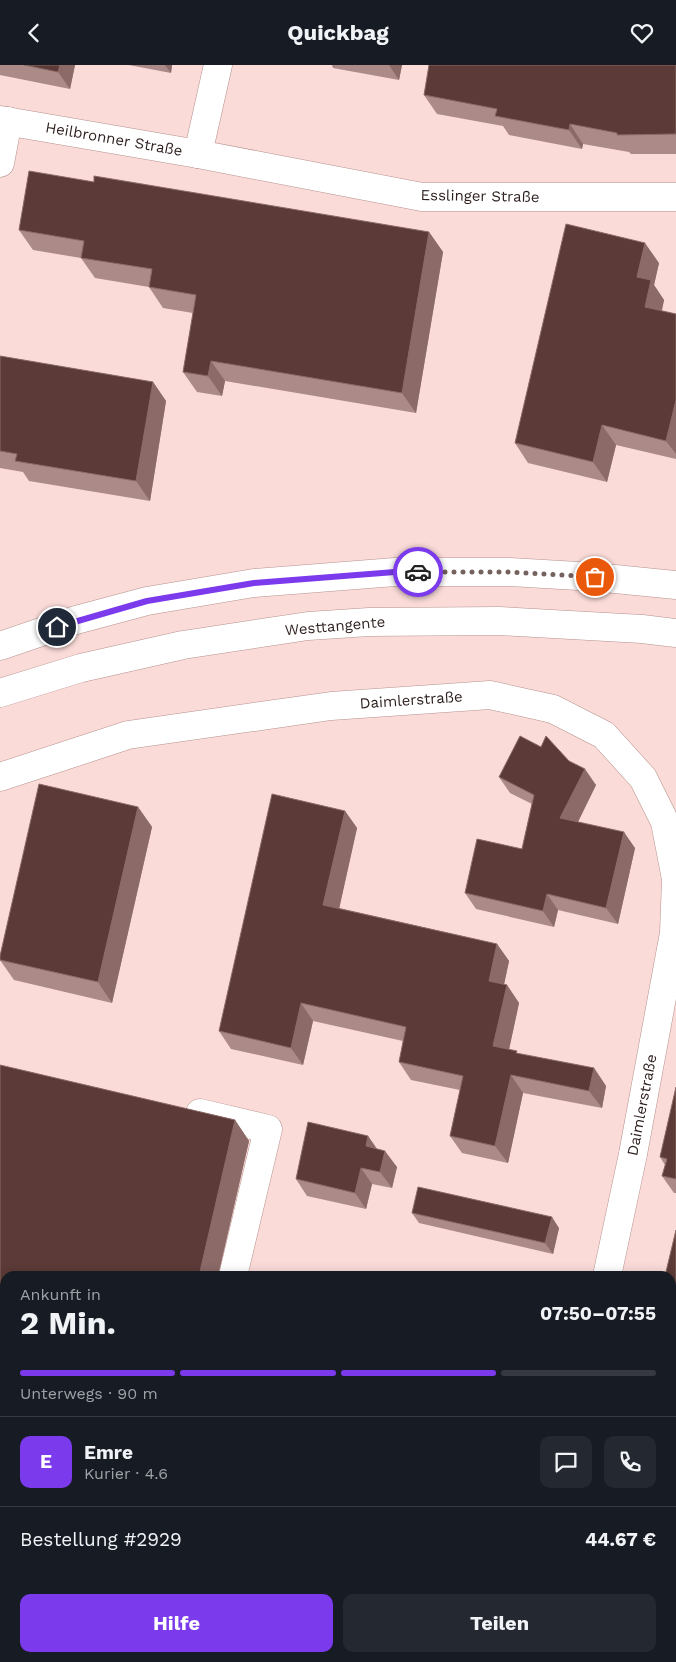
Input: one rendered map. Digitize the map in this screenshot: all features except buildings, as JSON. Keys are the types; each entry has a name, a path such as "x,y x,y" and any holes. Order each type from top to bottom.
{"street":[{"name":"Heilbronner Straße","path":"4,120 198,154 218,65"},
{"path":"0,163 4,120"},
{"name":"Esslinger Straße","path":"198,154 422,197 676,197"},
{"path":"0,646 76,620 147,601 254,583 395,572 510,572 621,579 676,585"},
{"name":"Westtangente","path":"0,693 81,668 183,645 308,626 369,622 499,621 642,629 676,633"},
{"name":"Daimlerstraße","path":"0,777 128,735 331,706 490,695 553,709 604,735 643,778 665,822 676,879 675,933 609,1271"},
{"path":"172,1107 268,1129 233,1271"}],"way so far":[{"path":"418,572 510,572 595,577"}],"route":[{"path":"57,627 147,601 254,583 395,572 418,572"}]}
